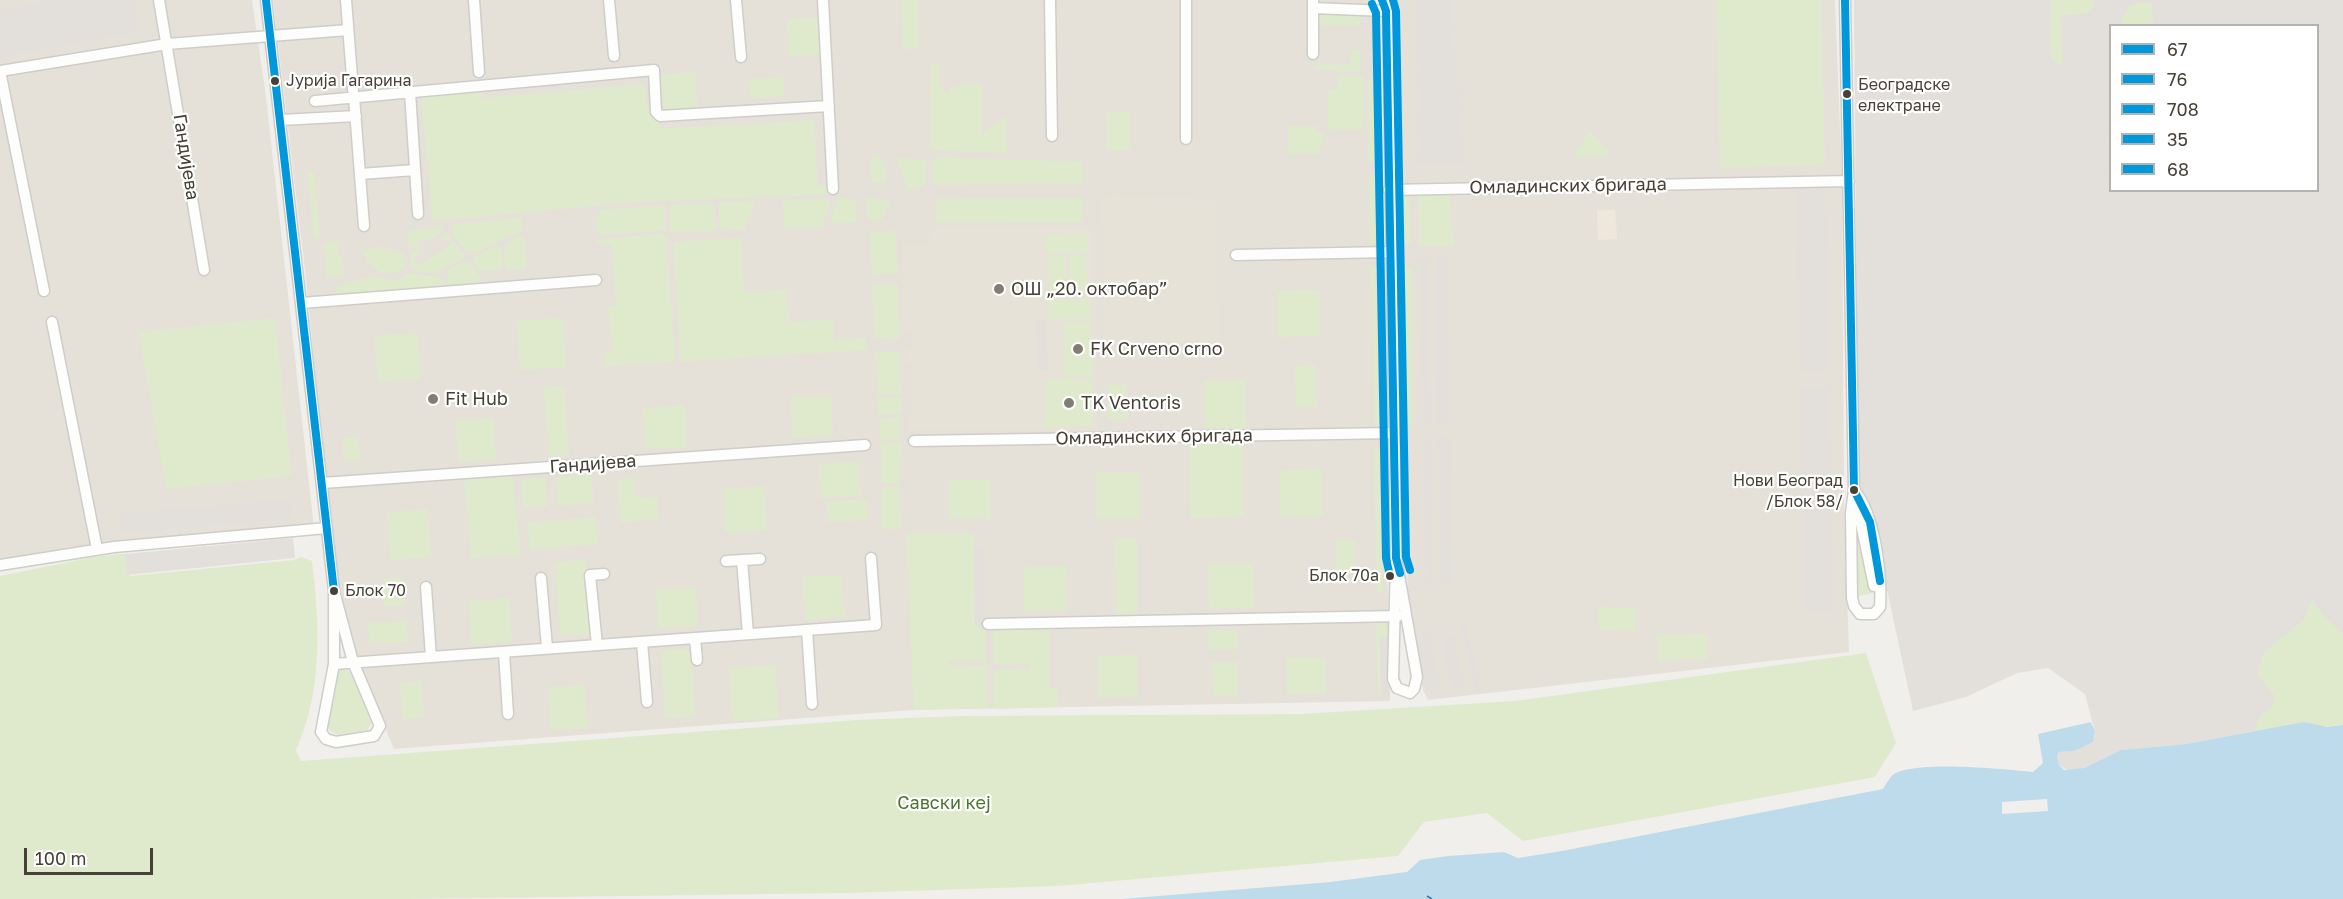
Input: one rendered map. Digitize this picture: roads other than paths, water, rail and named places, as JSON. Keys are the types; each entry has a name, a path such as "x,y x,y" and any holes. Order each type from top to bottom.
{"street":[{"name":"Гандијева","path":"159,0 204,270"},
{"path":"266,0 334,591 334,664 321,732 326,739 332,742 366,738 379,731 378,718 353,662 334,591"},
{"path":"346,0 364,226"},
{"path":"474,0 479,72"},
{"path":"609,0 614,56"},
{"path":"736,0 741,57"},
{"path":"823,0 833,189"},
{"path":"1050,0 1052,136"},
{"path":"1186,0 1186,139"},
{"path":"1382,0 1387,6 1394,433 1396,558 1393,679 1396,688 1406,693 1414,689 1417,677 1396,558"},
{"path":"1845,0 1854,606 1860,614 1868,615 1874,614 1880,606 1876,599 1854,490"},
{"path":"1313,54 1313,4 1387,6"},
{"path":"44,291 0,71 167,44 348,30"},
{"path":"315,101 353,93 410,92 654,70 656,112 660,117 829,106"},
{"path":"410,92 418,214"},
{"path":"281,120 356,116"},
{"path":"360,174 415,170"},
{"name":"Омладинских бригада","path":"1389,190 1848,181"},
{"path":"1236,255 1390,252"},
{"path":"301,303 596,280"},
{"path":"52,322 97,549"},
{"name":"Омладинских бригада","path":"914,441 1394,433"},
{"name":"Гандијева","path":"322,483 865,444"},
{"path":"0,565 97,549 327,528"},
{"path":"334,664 876,625 871,558"},
{"path":"726,561 760,559"},
{"path":"742,560 748,634"},
{"path":"597,645 590,575 604,574"},
{"path":"541,578 547,648"},
{"path":"426,588 431,657"},
{"path":"988,624 1406,616"},
{"path":"807,630 812,705"},
{"path":"695,638 697,660"},
{"path":"642,642 647,702"},
{"path":"504,651 508,714"}],"water":[{"path":"2091,722 2095,732 2093,742 2074,751 2059,752 2057,756 2059,765 2064,770 2084,768 2121,750 2186,744 2304,722 2327,727 2343,725 2343,899 1122,899 1330,882 1407,872 1420,860 1448,856 1504,852 1518,858 1562,851 1883,789 1894,774 1921,767 1941,766 2033,772 2043,763 2038,734"}],"place":[{"name":"Јурија Гагарина","path":"275,81"},
{"name":"Београдске електране","path":"1847,94"},
{"name":"ОШ „20. октобар”","path":"999,289"},
{"name":"FK Crveno crno","path":"1078,349"},
{"name":"Fit Hub","path":"433,399"},
{"name":"TK Ventoris","path":"1069,403"},
{"name":"Нови Београд /Блок 58/","path":"1854,490"},
{"name":"Блок 70а","path":"1390,576"},
{"name":"Блок 70","path":"334,591"}],"park label":[{"name":"Савски кеј","path":"944,803"}]}
